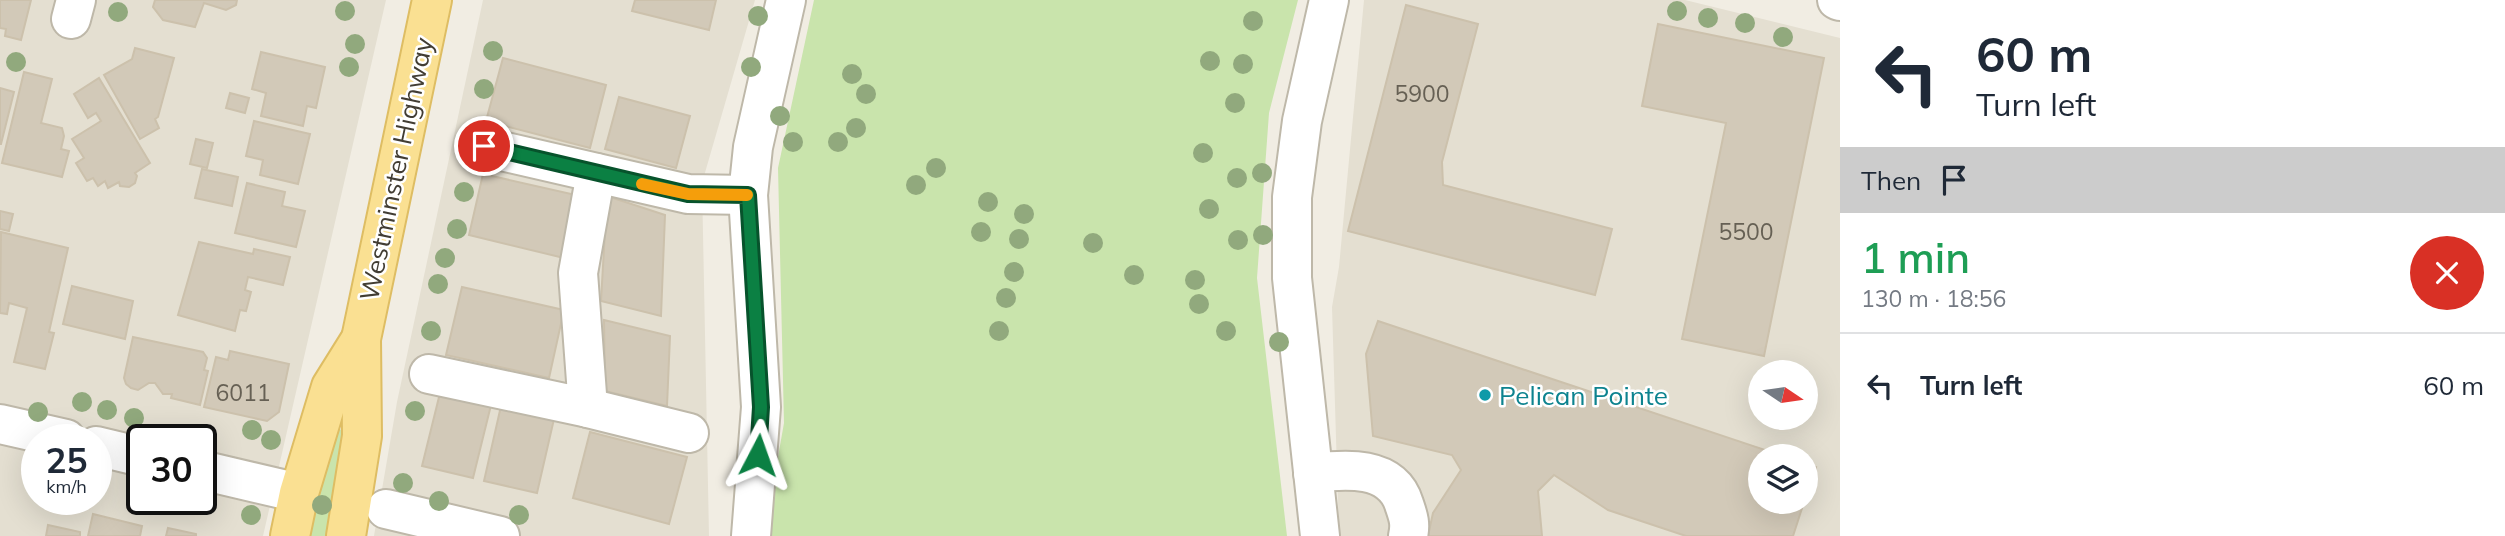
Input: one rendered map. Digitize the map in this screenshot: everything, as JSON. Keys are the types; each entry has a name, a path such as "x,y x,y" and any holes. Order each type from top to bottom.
{"main road":[{"name":"Westminster Highway","path":"346,536 362,436 361,339 432,0"},
{"name":"Westminster Highway","path":"290,536 299,493 331,387 361,339"}],"street":[{"path":"751,536 761,407 748,195 753,147 786,0"},
{"path":"1320,536 1292,278 1292,198 1302,121 1329,0"},
{"path":"484,146 688,194 748,195"},
{"path":"587,408 579,273 596,173"},
{"path":"429,374 689,433"},
{"path":"0,424 21,429"},
{"path":"1313,473 1346,469 1382,476 1401,493 1411,523 1408,536"},
{"path":"217,475 299,493"},
{"path":"386,509 500,536"}],"shaded area":[{"path":"0,0 386,0 263,536 0,536"},
{"path":"483,0 755,0 702,183 709,536 374,536 397,402"},
{"path":"1364,0 1685,0 1840,38 1840,536 1339,536 1332,307 1339,267"}],"green space":[{"path":"814,0 1298,0 1269,113 1257,278 1287,536 764,536 784,423 778,168"},
{"path":"340,429 344,434 328,536 304,536 335,431"}],"building":[{"path":"0,0 31,0 21,40 5,36 6,29 0,28"},
{"path":"155,0 237,0 236,5 226,10 204,3 195,27 163,20 153,7"},
{"path":"635,0 716,0 709,30 632,11"},
{"path":"1406,5 1478,24 1442,162 1443,185 1612,229 1595,295 1348,231"},
{"path":"1658,24 1824,58 1764,356 1682,339 1726,123 1642,106"},
{"path":"135,48 174,58 158,117 155,119 159,128 140,139 104,75 132,59"},
{"path":"261,52 325,67 316,108 307,106 303,126 261,116 266,93 252,89"},
{"path":"503,58 606,85 590,148 486,121"},
{"path":"24,72 52,79 41,123 62,128 64,136 61,149 69,151 62,177 2,163"},
{"path":"99,78 150,163 135,173 135,183 129,187 120,186 119,182 108,188 105,181 98,186 93,178 87,181 76,163 84,158 72,139 101,121 96,113 88,118 74,94"},
{"path":"0,88 14,92 1,144 0,144"},
{"path":"230,93 249,98 245,113 226,108"},
{"path":"619,97 690,116 676,168 605,149"},
{"path":"254,121 310,134 298,184 260,175 263,160 246,156"},
{"path":"196,139 213,143 207,168 190,164"},
{"path":"202,169 238,177 232,206 195,198"},
{"path":"483,174 580,196 564,258 469,235"},
{"path":"247,183 285,192 282,206 305,211 296,247 235,233"},
{"path":"607,196 665,215 661,316 601,301"},
{"path":"0,211 13,214 9,231 0,229"},
{"path":"1,232 68,248 49,332 54,333 45,369 14,362 27,308 9,303 7,314 0,313"},
{"path":"199,242 253,254 254,249 290,257 283,285 248,277 245,290 251,292 246,311 240,310 235,331 178,315"},
{"path":"72,286 133,301 125,339 63,324"},
{"path":"462,287 564,310 549,378 446,355"},
{"path":"604,320 670,336 667,406 605,391"},
{"name":"Pelican Pointe","path":"1378,321 1748,444 1748,514 1800,514 1793,536 1686,536 1608,510 1554,475 1538,491 1542,536 1428,536 1433,513 1461,470 1452,455 1373,436 1366,354"},
{"path":"133,337 203,352 207,358 204,370 208,371 200,405 171,398 172,394 163,394 155,383 149,383 138,390 126,384 124,378"},
{"path":"230,351 289,364 279,412 267,421 204,407 216,357 228,360"},
{"path":"440,393 491,405 473,478 422,466"},
{"path":"501,406 554,419 537,493 484,481"},
{"path":"590,432 687,457 669,524 573,498"},
{"path":"93,515 142,526 140,536 88,536"},
{"path":"48,525 80,532 80,536 46,536"},
{"path":"168,528 196,534 196,536 166,536"}],"slow traffic":[{"path":"642,184 688,194 747,195"}],"place":[{"name":"Pelican Pointe","path":"1485,395"}],"route":[{"path":"484,146 688,194 748,195 761,407 758,455"}]}
